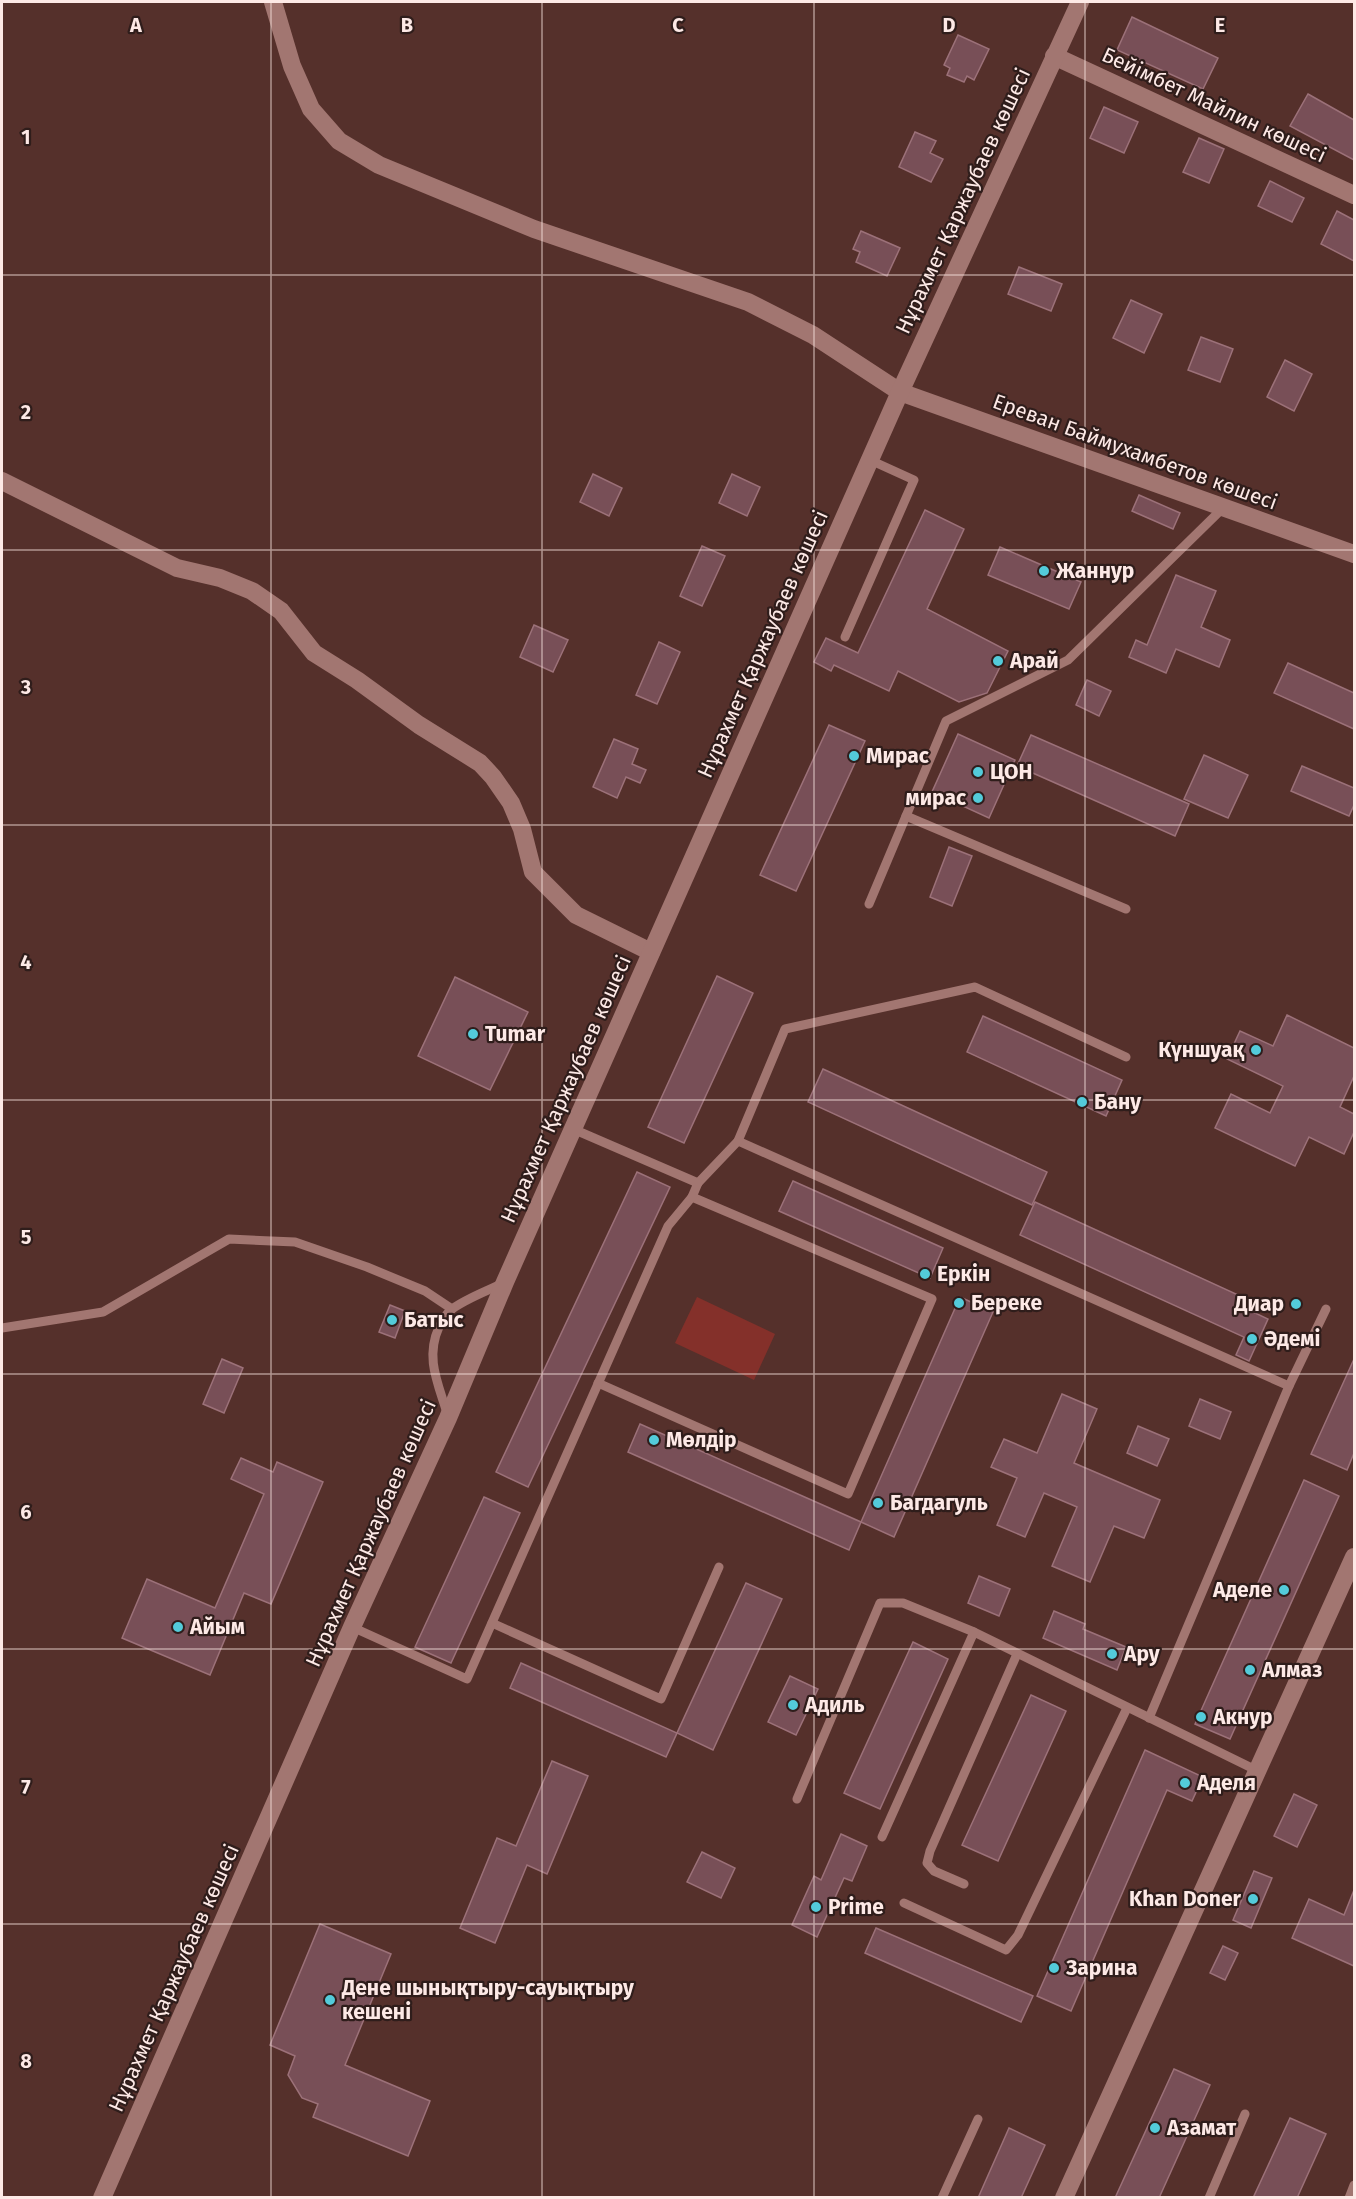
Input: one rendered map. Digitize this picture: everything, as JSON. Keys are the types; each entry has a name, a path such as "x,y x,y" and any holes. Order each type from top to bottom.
{"street":[{"name":"Ереван Баймухамбетов көшесі","path":"273,2 292,66 311,109 339,141 378,165 534,229 748,302 813,335 900,392 1354,554"},
{"name":"Нұрахмет Қаржаубаев көшесі","path":"102,2198 352,1627 448,1418 505,1282 870,459 1080,2"},
{"name":"Бейімбет Майлин көшесі","path":"1054,56 1354,195"},
{"path":"2,481 177,568 220,578 252,591 281,611 314,653 357,680 419,725 480,763 511,803 522,829 533,872 576,915 651,952"},
{"path":"1064,2198 1354,1557"}],"lane":[{"path":"845,637 914,480 870,459"},
{"path":"869,904 946,721 1068,660 1224,507"},
{"path":"906,816 1126,909"},
{"path":"352,1627 467,1679 668,1226 692,1197 698,1183 738,1141 785,1029 975,987 1126,1057"},
{"path":"573,1129 698,1183"},
{"path":"738,1141 1289,1386"},
{"path":"598,1383 848,1494 932,1299 692,1197"},
{"path":"2,1328 103,1312 230,1239 295,1242 368,1267 424,1292 452,1309"},
{"path":"448,1418 431,1361 436,1333 444,1317 452,1309 505,1282"},
{"path":"1149,1718 1289,1386 1326,1309"},
{"path":"492,1623 661,1699 719,1567"},
{"path":"797,1799 880,1603 903,1603 974,1632 1258,1771"},
{"path":"882,1837 974,1632"},
{"path":"964,1884 934,1870 927,1863 930,1851 1017,1654"},
{"path":"904,1903 1006,1950 1018,1935 1127,1708"},
{"path":"1209,2198 1245,2114"},
{"path":"942,2198 978,2119"},
{"path":"1349,2198 1354,2185"}],"shaded area":[{"path":"697,1297 775,1334 754,1380 675,1343"}],"building":[{"path":"1132,17 1218,58 1203,89 1117,50"},
{"path":"958,35 989,49 974,80 967,76 964,82 947,75 950,68 944,65"},
{"path":"1308,94 1354,120 1354,160 1290,126"},
{"path":"1104,107 1138,122 1124,153 1090,138"},
{"path":"915,132 936,141 930,153 943,159 931,182 899,167"},
{"path":"1199,138 1224,149 1209,183 1183,172"},
{"path":"1270,181 1304,198 1292,222 1258,206"},
{"path":"1337,211 1354,220 1354,261 1321,244"},
{"path":"861,231 900,248 887,276 856,262 860,252 853,249"},
{"path":"1019,267 1062,284 1051,311 1008,294"},
{"path":"1131,300 1162,314 1144,353 1113,338"},
{"path":"1201,337 1233,349 1220,382 1188,370"},
{"path":"1285,360 1312,374 1294,411 1267,397"},
{"path":"593,474 622,488 609,516 580,502"},
{"path":"732,474 760,487 747,516 719,503"},
{"path":"1139,495 1180,513 1173,529 1132,511"},
{"path":"925,510 964,529 927,609 1008,651 987,693 959,702 898,671 889,691 834,665 831,671 814,662 826,638 858,653"},
{"path":"702,546 725,556 702,606 680,596"},
{"path":"1000,547 1081,582 1069,609 988,575"},
{"path":"1176,575 1216,591 1201,627 1230,640 1219,667 1176,649 1166,673 1129,657 1136,640 1147,645"},
{"path":"534,625 568,640 553,672 520,657"},
{"path":"659,642 680,652 657,704 636,695"},
{"path":"1288,663 1354,693 1354,729 1274,693"},
{"path":"1087,680 1111,691 1099,716 1076,705"},
{"path":"829,725 865,741 796,891 760,875"},
{"name":"ЦОН","path":"958,734 1015,760 989,818 932,792"},
{"path":"1031,735 1189,804 1175,836 1017,766"},
{"path":"614,739 638,749 632,764 646,770 640,783 626,777 617,798 593,787"},
{"path":"1204,755 1248,775 1228,818 1184,799"},
{"path":"1302,766 1354,788 1354,805 1349,816 1291,791"},
{"path":"949,847 972,856 952,906 930,897"},
{"path":"717,976 753,993 684,1143 648,1127"},
{"name":"Tumar","path":"455,977 528,1012 490,1090 418,1056"},
{"path":"1287,1015 1354,1048 1354,1076 1340,1107 1354,1114 1354,1132 1344,1154 1309,1137 1295,1166 1215,1128 1231,1094 1270,1113 1283,1086 1227,1059 1240,1031 1273,1046"},
{"path":"983,1016 1122,1080 1106,1116 967,1052"},
{"path":"823,1069 1047,1172 1032,1205 808,1102"},
{"path":"637,1172 670,1187 528,1487 496,1472"},
{"path":"793,1181 943,1248 930,1278 779,1211"},
{"path":"1035,1202 1260,1305 1255,1313 1268,1319 1249,1361 1236,1355 1244,1337 1020,1235"},
{"path":"960,1297 993,1312 894,1537 861,1522"},
{"path":"390,1305 405,1311 395,1338 379,1332"},
{"path":"222,1359 243,1368 224,1413 203,1404"},
{"path":"1354,1359 1354,1453 1347,1470 1311,1454"},
{"path":"1062,1394 1097,1409 1074,1463 1160,1500 1144,1538 1114,1526 1090,1582 1052,1566 1077,1507 1044,1493 1025,1537 997,1525 1017,1478 991,1467 1004,1439 1037,1453"},
{"path":"1200,1399 1231,1412 1220,1439 1189,1426"},
{"path":"640,1424 861,1522 849,1550 628,1452"},
{"path":"1138,1426 1169,1439 1157,1466 1127,1453"},
{"path":"241,1458 273,1472 277,1462 323,1482 271,1604 244,1593 210,1675 122,1638 147,1579 215,1608 264,1494 231,1479"},
{"path":"1304,1480 1339,1496 1230,1739 1195,1724"},
{"path":"484,1497 520,1513 451,1663 415,1647"},
{"path":"979,1576 1010,1589 999,1616 968,1603"},
{"path":"746,1583 782,1599 713,1750 677,1733"},
{"path":"1054,1611 1085,1624 1083,1629 1126,1647 1117,1670 1043,1638"},
{"path":"913,1642 948,1659 880,1809 844,1793"},
{"path":"521,1663 677,1733 666,1757 510,1688"},
{"name":"Адиль","path":"790,1676 818,1689 796,1735 768,1722"},
{"path":"1031,1695 1066,1711 998,1861 962,1845"},
{"path":"1145,1750 1203,1777 1192,1801 1167,1790 1071,2011 1037,1996"},
{"path":"552,1761 588,1776 547,1874 527,1865 495,1943 460,1928 497,1838 516,1846"},
{"path":"1294,1794 1317,1805 1297,1847 1274,1836"},
{"path":"841,1834 867,1846 852,1881 844,1878 817,1937 792,1925 814,1876 821,1880"},
{"path":"702,1852 735,1868 721,1898 687,1882"},
{"name":"Khan Doner","path":"1254,1871 1272,1878 1251,1928 1233,1920"},
{"path":"1354,1890 1354,1966 1292,1938 1309,1899 1344,1915"},
{"name":"Дене шынықтыру-сауықтыру кешені","path":"320,1924 391,1954 345,2065 430,2101 408,2156 313,2117 318,2104 302,2098 288,2075 295,2056 270,2045"},
{"path":"876,1928 1033,1996 1021,2022 865,1953"},
{"path":"1223,1946 1238,1953 1225,1980 1210,1973"},
{"path":"1174,2069 1210,2085 1159,2198 1115,2198"},
{"path":"1290,2118 1326,2134 1297,2198 1253,2198"},
{"path":"1009,2128 1045,2145 1021,2198 978,2198"}],"place":[{"name":"Жаннур","path":"1044,571"},
{"name":"Арай","path":"998,661"},
{"name":"Мирас","path":"854,756"},
{"name":"ЦОН","path":"978,772"},
{"name":"мирас","path":"978,798"},
{"name":"Tumar","path":"473,1034"},
{"name":"Күншуақ","path":"1256,1050"},
{"name":"Бану","path":"1082,1102"},
{"name":"Еркін","path":"925,1274"},
{"name":"Береке","path":"959,1303"},
{"name":"Диар","path":"1296,1304"},
{"name":"Батыс","path":"392,1320"},
{"name":"Әдемі","path":"1252,1339"},
{"name":"Мөлдір","path":"654,1440"},
{"name":"Багдагуль","path":"878,1503"},
{"name":"Аделе","path":"1284,1590"},
{"name":"Айым","path":"178,1627"},
{"name":"Ару","path":"1112,1654"},
{"name":"Алмаз","path":"1250,1670"},
{"name":"Адиль","path":"793,1705"},
{"name":"Акнур","path":"1201,1717"},
{"name":"Аделя","path":"1185,1783"},
{"name":"Khan Doner","path":"1253,1899"},
{"name":"Prime","path":"816,1907"},
{"name":"Зарина","path":"1054,1968"},
{"name":"Дене шынықтыру-сауықтыру кешені","path":"330,2000"},
{"name":"Азамат","path":"1155,2128"}]}
